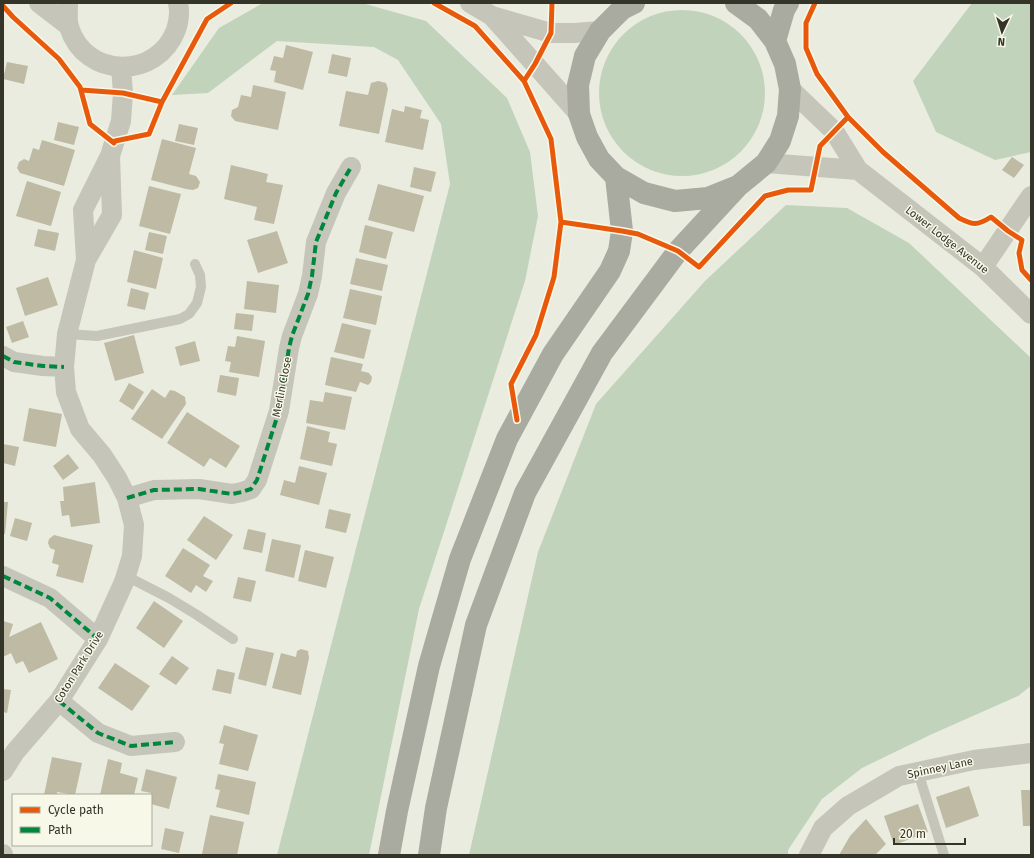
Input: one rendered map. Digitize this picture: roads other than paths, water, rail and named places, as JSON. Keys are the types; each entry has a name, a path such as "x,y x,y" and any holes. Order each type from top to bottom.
{"highway":[{"path":"634,3 622,9 600,31 585,56 578,85 579,114 586,137 599,159 616,177 644,193 675,201 708,198 738,186"},
{"path":"429,855 436,808 476,625 525,493 602,353 678,251 738,186 766,163 780,141 788,116 790,90 785,64 775,41 758,19 736,3"},
{"path":"775,41 784,10 788,3"},
{"path":"389,855 398,804 429,666 460,558 507,439 553,354 610,272 619,251 622,231 616,177"}],"street":[{"path":"39,3 69,26"},
{"path":"68,3 69,26 74,40 88,55 94,59 107,65 121,67 136,66 151,60 163,51 173,38 182,5"},
{"path":"470,3 492,16 550,33 600,31"},
{"path":"492,16 579,114"},
{"name":"Coton Park Drive","path":"86,260 82,210 110,156 121,121 123,93 121,67"},
{"name":"Lower Lodge Avenue","path":"790,90 834,131 858,170 983,267 1031,314"},
{"name":"Coton Park Drive","path":"3,771 15,752 59,701 98,639 126,576 132,556 134,525 127,498 117,478 102,455 80,428 66,392 64,367 67,334 86,260 112,215 110,156"},
{"path":"766,163 858,170"},
{"name":"Merlin Close","path":"127,498 154,490 199,489 232,494 251,489 257,480 279,411 289,348 308,294 312,276 316,242 336,193 351,167"},
{"path":"983,267 1031,196"},
{"path":"3,356 14,362 64,367"},
{"path":"3,576 50,598 98,639"},
{"path":"59,701 98,732 131,746 175,742"},
{"name":"Spinney Lane","path":"808,855 823,828 848,806 899,776 974,760 1031,753"}],"lane":[{"path":"67,334 97,336 180,318 189,314 197,303 200,287 200,275 195,264"},
{"path":"126,576 169,598 233,639"},
{"path":"918,772 944,855"}]}
